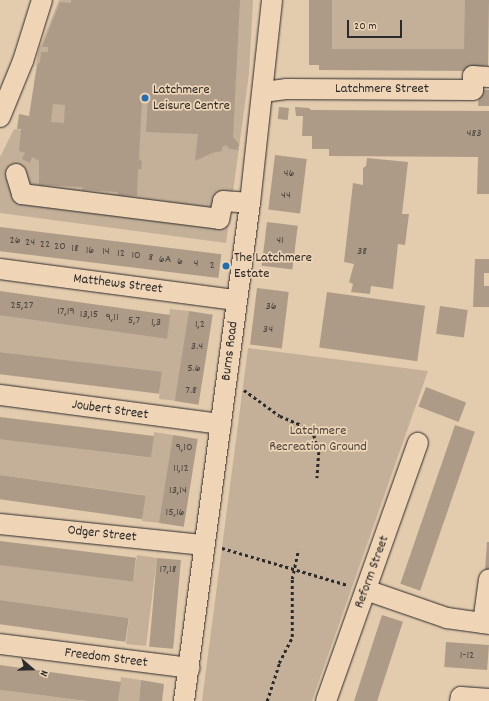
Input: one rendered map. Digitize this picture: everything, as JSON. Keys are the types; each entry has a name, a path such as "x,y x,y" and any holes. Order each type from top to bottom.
{"street":[{"path":"0,117 23,61 42,0"},
{"name":"Burns Road","path":"184,701 250,203 272,0"},
{"name":"Latchmere Street","path":"263,92 286,89 473,90 473,76 489,77"},
{"path":"16,174 22,194 219,219 223,201 250,203"},
{"name":"Matthews Street","path":"0,269 236,300"},
{"name":"Joubert Street","path":"0,395 221,424"},
{"name":"Reform Street","path":"326,701 418,443"},
{"name":"Odger Street","path":"0,524 204,544"},
{"path":"366,590 446,618 486,624 489,579"},
{"name":"Freedom Street","path":"0,644 189,668"},
{"path":"460,701 461,697 489,699"}],"path":[{"path":"226,382 242,388 280,416 303,426 314,435 319,452 317,478"},
{"path":"204,544 293,568 366,590"},
{"path":"267,701 279,663 292,637 293,568 298,550"}],"green space":[{"name":"Latchmere Leisure Centre","path":"59,0 253,0 249,74 226,243 0,213 0,157 14,129 49,133 54,97 59,87 34,84 38,52"},
{"path":"332,0 465,0 465,49 332,49"},
{"path":"170,309 189,311 178,401 159,399 161,372 0,352 0,315 166,338"},
{"name":"Latchmere Recreation Ground","path":"248,348 428,371 312,701 202,701"},
{"path":"154,432 173,435 161,523 142,521 145,495 0,475 0,439 151,458"},
{"path":"137,555 157,558 146,646 126,644 129,618 0,600 0,565 133,581"},
{"path":"121,677 141,680 139,701 118,701"},
{"path":"0,690 87,701 0,701"}],"building":[{"name":"Latchmere Leisure Centre","path":"71,0 240,0 233,137 239,144 238,150 230,149 226,145 222,147 222,151 212,153 195,161 198,134 146,132 148,98 142,98 139,160 142,161 141,169 138,169 137,196 118,195 118,192 82,190 83,187 39,185 39,161 32,157 30,163 22,159 25,153 19,151 21,129 17,129 19,114 29,116 41,52 48,52 48,47 42,47 60,2 71,3","holes":["53,104 65,105 64,123 51,122"]},
{"path":"309,0 332,0 332,49 464,49 465,0 489,0 488,66 476,66 476,71 319,70 319,65 309,65"},
{"path":"479,89 489,90 489,106 478,106"},
{"path":"279,107 289,108 288,120 278,119"},
{"path":"295,107 309,108 311,110 489,111 489,194 477,194 478,157 329,156 329,149 312,149 312,136 302,136 303,116 296,116"},
{"path":"275,155 307,159 300,213 268,210"},
{"path":"367,158 408,162 402,214 409,214 405,245 398,244 393,289 371,286 370,294 351,292 353,284 349,282 354,264 344,262 353,183 363,185 363,168 366,166"},
{"path":"267,222 298,226 292,269 262,266"},
{"path":"0,227 221,254 218,278 0,251"},
{"path":"475,259 489,259 489,273 484,273 484,286 489,286 489,307 473,307"},
{"path":"257,288 289,292 282,348 250,345"},
{"path":"0,291 170,315 167,339 0,315"},
{"path":"327,292 425,306 417,361 319,347"},
{"path":"440,306 468,310 464,338 436,334"},
{"path":"189,311 213,315 198,405 175,401"},
{"path":"0,352 162,372 159,394 0,374"},
{"path":"426,387 466,402 459,422 418,407"},
{"path":"0,417 154,436 151,458 0,439"},
{"path":"455,425 475,432 420,591 400,584"},
{"path":"173,435 198,439 184,527 159,523"},
{"path":"0,475 146,495 142,519 0,499"},
{"path":"0,541 136,558 133,582 0,565"},
{"path":"487,542 489,542 489,571 485,571"},
{"path":"157,558 181,560 173,649 149,647"},
{"path":"0,600 129,618 125,642 0,624"},
{"path":"382,615 403,622 377,701 354,701"},
{"path":"446,642 489,645 487,670 444,667"},
{"path":"0,665 121,682 118,701 87,701 0,690"},
{"path":"141,680 164,684 162,701 139,701"}],"place":[{"name":"Latchmere Leisure Centre","path":"145,98"},
{"name":"The Latchmere Estate","path":"226,266"}]}
